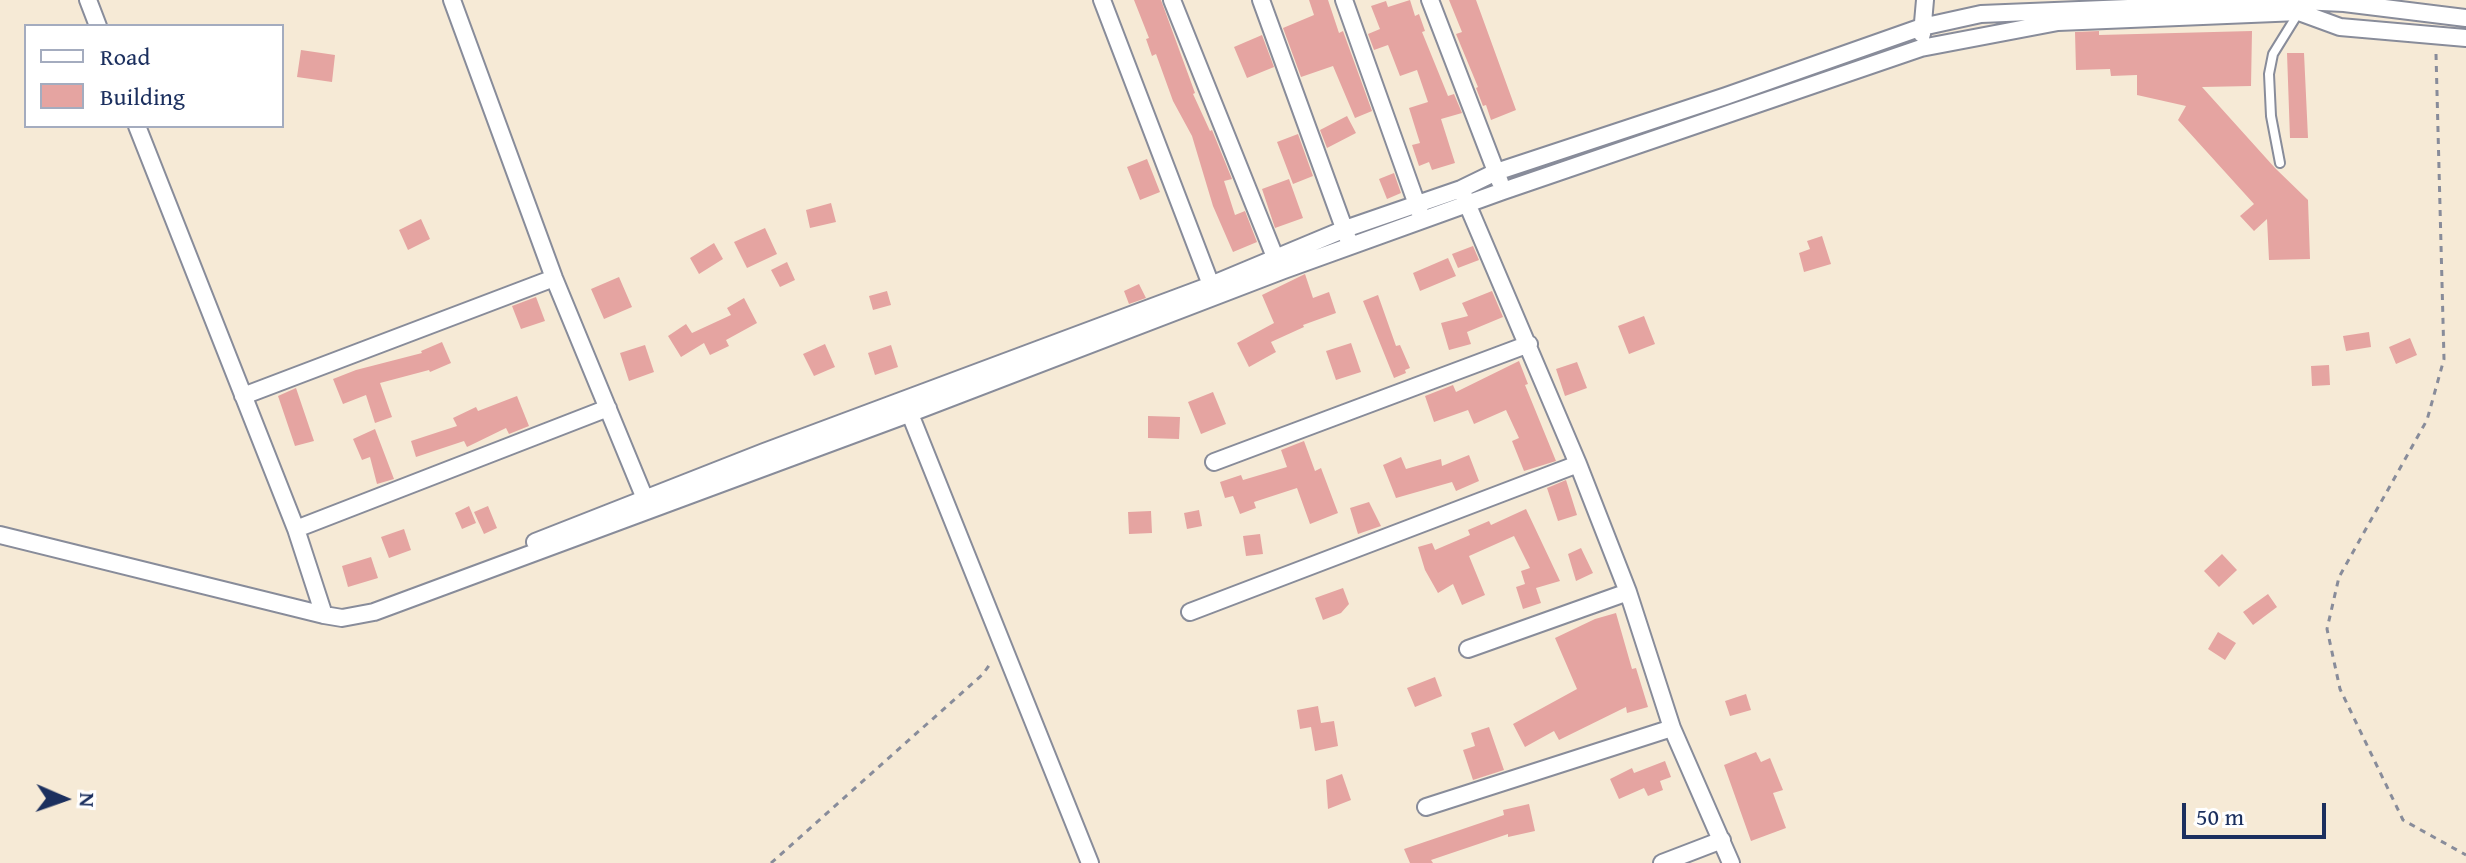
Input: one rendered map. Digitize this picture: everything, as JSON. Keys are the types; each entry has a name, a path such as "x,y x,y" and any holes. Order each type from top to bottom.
{"street":[{"path":"88,0 97,24"},
{"path":"452,0 554,278 648,505"},
{"path":"1102,0 1211,285"},
{"path":"1172,0 1275,257"},
{"path":"1261,0 1350,247"},
{"path":"1344,0 1420,212"},
{"path":"1430,0 1503,191"},
{"path":"1921,48 1925,0"},
{"path":"1464,196 1496,172 1922,27 1981,14 2087,4 2344,3 2466,18"},
{"path":"0,535 324,615 342,618 360,615 389,607 908,407 1350,247 1420,212 1464,196 1503,191 1921,48 2058,22 2300,4 2340,27 2466,38"},
{"path":"138,128 296,529 324,615"},
{"path":"1464,196 1578,464 1628,592 1672,728 1731,863"},
{"path":"908,407 1345,229 1420,212"},
{"path":"243,396 554,278"},
{"path":"1214,462 1529,344"},
{"path":"908,407 1090,863"},
{"path":"296,529 608,408"},
{"path":"1190,612 1578,464"},
{"path":"1468,649 1628,592"},
{"path":"1426,807 1672,728"},
{"path":"1662,863 1722,840"}],"lane":[{"path":"2280,163 2271,116 2269,74 2273,54 2300,4"}],"path":[{"path":"2435,34 2444,359 2427,420 2339,577 2327,629 2340,689 2403,820 2466,855"},
{"path":"771,863 983,674 995,658 1001,635"}],"building":[{"path":"1134,0 1161,0 1193,94 1232,179 1224,181 1235,215 1245,211 1257,242 1233,252 1213,206 1192,136 1173,101 1156,54 1152,56 1146,39 1149,38"},
{"path":"1309,0 1328,0 1339,33 1343,31 1372,111 1355,118 1333,66 1301,77 1283,28 1314,15"},
{"path":"1410,0 1415,16 1419,14 1425,31 1422,32 1448,96 1454,94 1462,113 1441,119 1455,163 1432,170 1429,162 1419,166 1412,145 1420,143 1409,108 1428,102 1417,70 1400,76 1388,45 1374,50 1368,34 1380,29 1371,6 1386,1 1388,7"},
{"path":"1449,0 1476,0 1516,110 1491,120 1456,34 1462,32"},
{"path":"2099,31 2099,35 2252,31 2251,86 2202,87 2308,200 2310,259 2269,260 2267,219 2254,231 2240,216 2254,204 2178,120 2186,106 2137,95 2137,75 2111,76 2110,69 2076,70 2075,32"},
{"path":"1262,35 1274,67 1247,78 1234,47"},
{"path":"301,50 335,55 332,82 297,77"},
{"path":"2287,53 2304,53 2308,138 2290,138"},
{"path":"1347,116 1356,133 1327,148 1320,130"},
{"path":"1298,134 1313,176 1293,184 1277,142"},
{"path":"1147,159 1160,192 1140,200 1127,167"},
{"path":"1394,173 1401,193 1387,199 1379,179"},
{"path":"1289,179 1303,218 1275,228 1262,189"},
{"path":"831,203 836,222 810,228 806,210"},
{"path":"421,219 430,239 408,250 399,230"},
{"path":"765,228 777,254 747,268 734,242"},
{"path":"1822,236 1831,264 1804,272 1799,253 1810,249 1807,241"},
{"path":"714,243 723,259 699,274 690,258"},
{"path":"1473,246 1479,260 1458,268 1452,254"},
{"path":"1448,258 1456,276 1420,291 1413,273"},
{"path":"787,262 795,280 780,287 771,270"},
{"path":"1305,274 1313,298 1329,292 1336,313 1303,325 1271,342 1276,352 1249,367 1237,343 1274,323 1262,295"},
{"path":"619,277 632,307 604,319 591,289"},
{"path":"1139,284 1146,298 1129,304 1124,291"},
{"path":"887,291 891,305 873,310 869,296"},
{"path":"1492,291 1503,317 1467,332 1471,344 1449,350 1441,323 1468,316 1462,303"},
{"path":"1378,295 1396,346 1400,345 1410,368 1394,378 1363,301"},
{"path":"536,297 545,321 521,329 512,306"},
{"path":"744,298 757,323 726,340 729,346 710,355 704,343 681,357 668,336 686,324 692,333 731,315 727,308"},
{"path":"1644,316 1655,344 1629,354 1618,326"},
{"path":"2369,332 2371,347 2346,351 2343,336"},
{"path":"2410,338 2417,355 2396,364 2389,347"},
{"path":"442,342 451,363 430,372 380,383 392,417 375,423 366,395 343,404 333,379 422,353"},
{"path":"1351,343 1361,372 1336,380 1326,351"},
{"path":"825,344 835,367 814,376 803,354"},
{"path":"645,345 654,372 629,381 620,353"},
{"path":"891,345 898,367 875,375 868,353"},
{"path":"1519,361 1528,384 1525,385 1556,461 1524,471 1512,441 1519,438 1506,410 1474,424 1468,410 1434,422 1425,396 1453,385 1456,392"},
{"path":"1577,362 1587,388 1565,396 1556,369"},
{"path":"2329,365 2330,385 2312,386 2311,366"},
{"path":"296,388 314,441 295,446 278,396"},
{"path":"1213,392 1226,424 1201,434 1188,402"},
{"path":"517,396 529,426 509,434 506,428 467,447 464,441 416,457 411,441 457,426 453,418 476,407 478,411"},
{"path":"1148,416 1180,417 1179,439 1148,438"},
{"path":"375,429 394,479 377,484 370,457 362,460 353,439"},
{"path":"1304,441 1315,471 1321,468 1338,513 1310,524 1297,488 1254,502 1256,508 1240,514 1233,496 1225,498 1220,482 1241,475 1243,480 1287,467 1281,450"},
{"path":"1469,455 1479,481 1456,491 1452,482 1396,498 1383,465 1401,457 1406,469 1441,459 1442,466"},
{"path":"1566,480 1577,515 1558,521 1547,488"},
{"path":"1369,502 1381,526 1358,534 1350,508"},
{"path":"469,506 476,523 462,529 455,513"},
{"path":"488,506 497,528 484,534 474,512"},
{"path":"1526,509 1560,581 1536,588 1541,603 1523,609 1516,587 1525,584 1521,571 1530,568 1514,536 1469,556 1485,595 1462,605 1453,584 1438,593 1425,570 1418,547 1432,543 1435,550 1470,535 1468,530 1489,521 1491,525"},
{"path":"1199,510 1202,526 1187,529 1184,513"},
{"path":"1151,511 1152,533 1129,534 1128,512"},
{"path":"404,529 411,550 389,558 381,537"},
{"path":"1260,534 1263,554 1246,556 1243,536"},
{"path":"1581,548 1593,573 1576,581 1568,554"},
{"path":"2222,554 2237,570 2219,587 2204,571"},
{"path":"371,557 378,578 348,587 342,566"},
{"path":"1343,588 1349,604 1341,613 1323,620 1315,598"},
{"path":"2268,594 2277,607 2253,625 2243,612"},
{"path":"1616,613 1632,669 1636,668 1648,707 1627,713 1626,707 1559,740 1554,731 1525,747 1513,724 1577,689 1555,638 1595,619"},
{"path":"2218,632 2236,643 2225,660 2208,649"},
{"path":"1435,677 1442,696 1415,707 1407,688"},
{"path":"1746,694 1751,710 1730,716 1725,701"},
{"path":"1318,706 1321,723 1334,721 1338,746 1315,751 1311,727 1300,729 1297,710"},
{"path":"1489,727 1504,770 1473,780 1463,750 1475,746 1471,733"},
{"path":"1756,752 1761,762 1770,758 1783,790 1773,793 1786,828 1751,841 1724,765"},
{"path":"1665,761 1671,777 1660,781 1663,790 1648,796 1644,788 1619,799 1610,779 1632,768 1634,773"},
{"path":"1342,774 1351,800 1328,809 1326,780"},
{"path":"1529,804 1535,831 1508,837 1508,834 1431,860 1433,863 1410,863 1404,849 1504,815 1503,810"}]}
